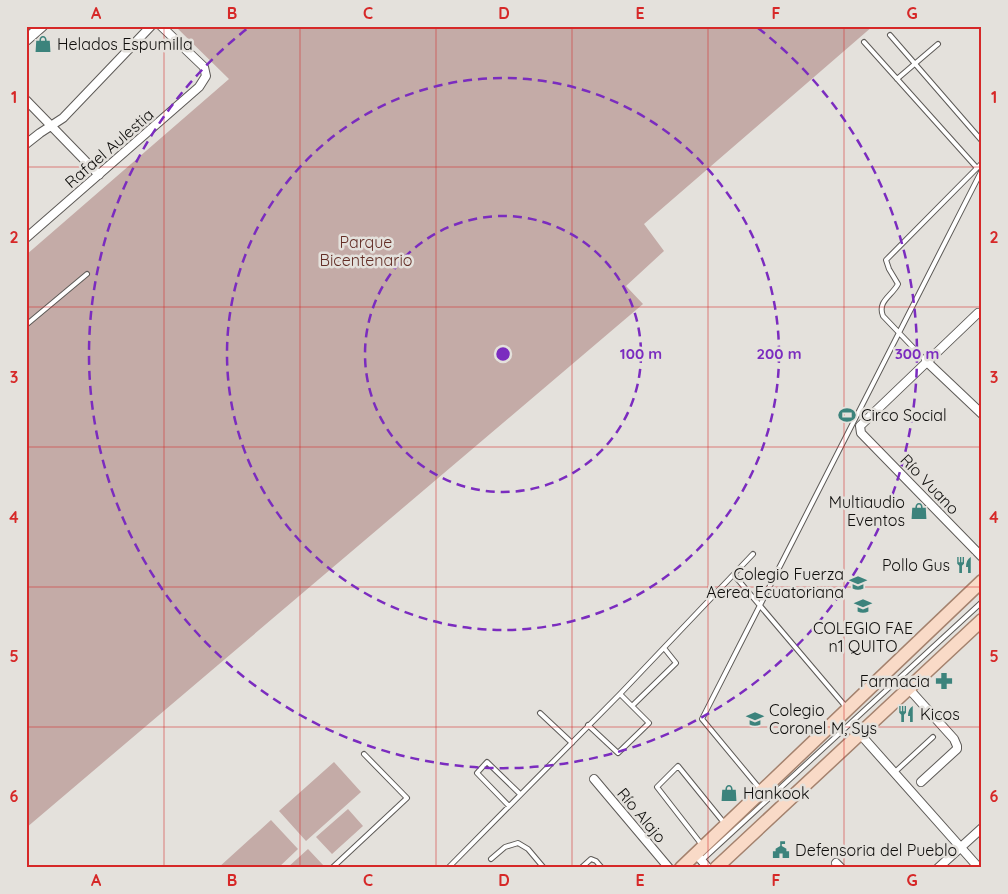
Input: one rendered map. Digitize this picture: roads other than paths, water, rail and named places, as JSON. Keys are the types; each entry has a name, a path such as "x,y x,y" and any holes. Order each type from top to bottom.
{"main road":[{"path":"705,861 726,826 982,581"},
{"path":"680,868 705,861 860,734 982,620"}],"street":[{"path":"26,40 42,26"},
{"path":"26,144 63,118 152,26"},
{"name":"Rafael Aulestia","path":"26,238 199,87 206,76 204,67 161,26"},
{"path":"26,100 99,175"},
{"path":"978,313 926,361 982,414"},
{"name":"Río Vuano","path":"926,361 860,426 860,433 982,557"},
{"path":"909,689 951,736 957,746 957,749 921,782"},
{"path":"860,734 961,846 978,868"},
{"name":"Río Alajo","path":"594,779 669,868"},
{"path":"938,868 982,828"}],"lane":[{"path":"890,35 982,142"},
{"path":"864,42 979,169"},
{"path":"897,79 938,44"},
{"path":"762,791 702,719 982,163"},
{"path":"926,361 883,316 881,309 884,300 894,291 898,284 886,260 979,169"},
{"path":"26,325 87,274"},
{"path":"448,868 620,694 753,554"},
{"path":"734,575 848,709"},
{"path":"726,826 678,766 657,787 705,861 982,602"},
{"path":"632,706 676,663 664,648"},
{"path":"588,726 618,753 649,723 620,694"},
{"path":"540,713 572,742"},
{"path":"895,772 934,737"},
{"path":"332,868 407,798 364,754"},
{"path":"509,806 476,773 487,762 520,794"},
{"path":"491,859 505,847 518,843 528,849 544,868"},
{"path":"581,868 588,861 593,860 602,868"}],"place":[{"name":"Helados Espumilla","path":"43,44"},
{"name":"Circo Social","path":"847,415"},
{"name":"Multiaudio Eventos","path":"919,511"},
{"name":"Pollo Gus","path":"964,565"},
{"name":"Colegio Fuerza Aerea Ecuatoriana","path":"858,583"},
{"name":"COLEGIO FAE n1 QUITO","path":"863,606"},
{"name":"Farmacia","path":"944,681"},
{"name":"Kicos","path":"906,714"},
{"name":"Colegio Coronel M, Sys","path":"755,719"},
{"name":"Hankook","path":"729,793"},
{"name":"Defensoria del Pueblo","path":"781,850"}],"park label":[{"name":"Parque Bicentenario","path":"366,251"}]}
